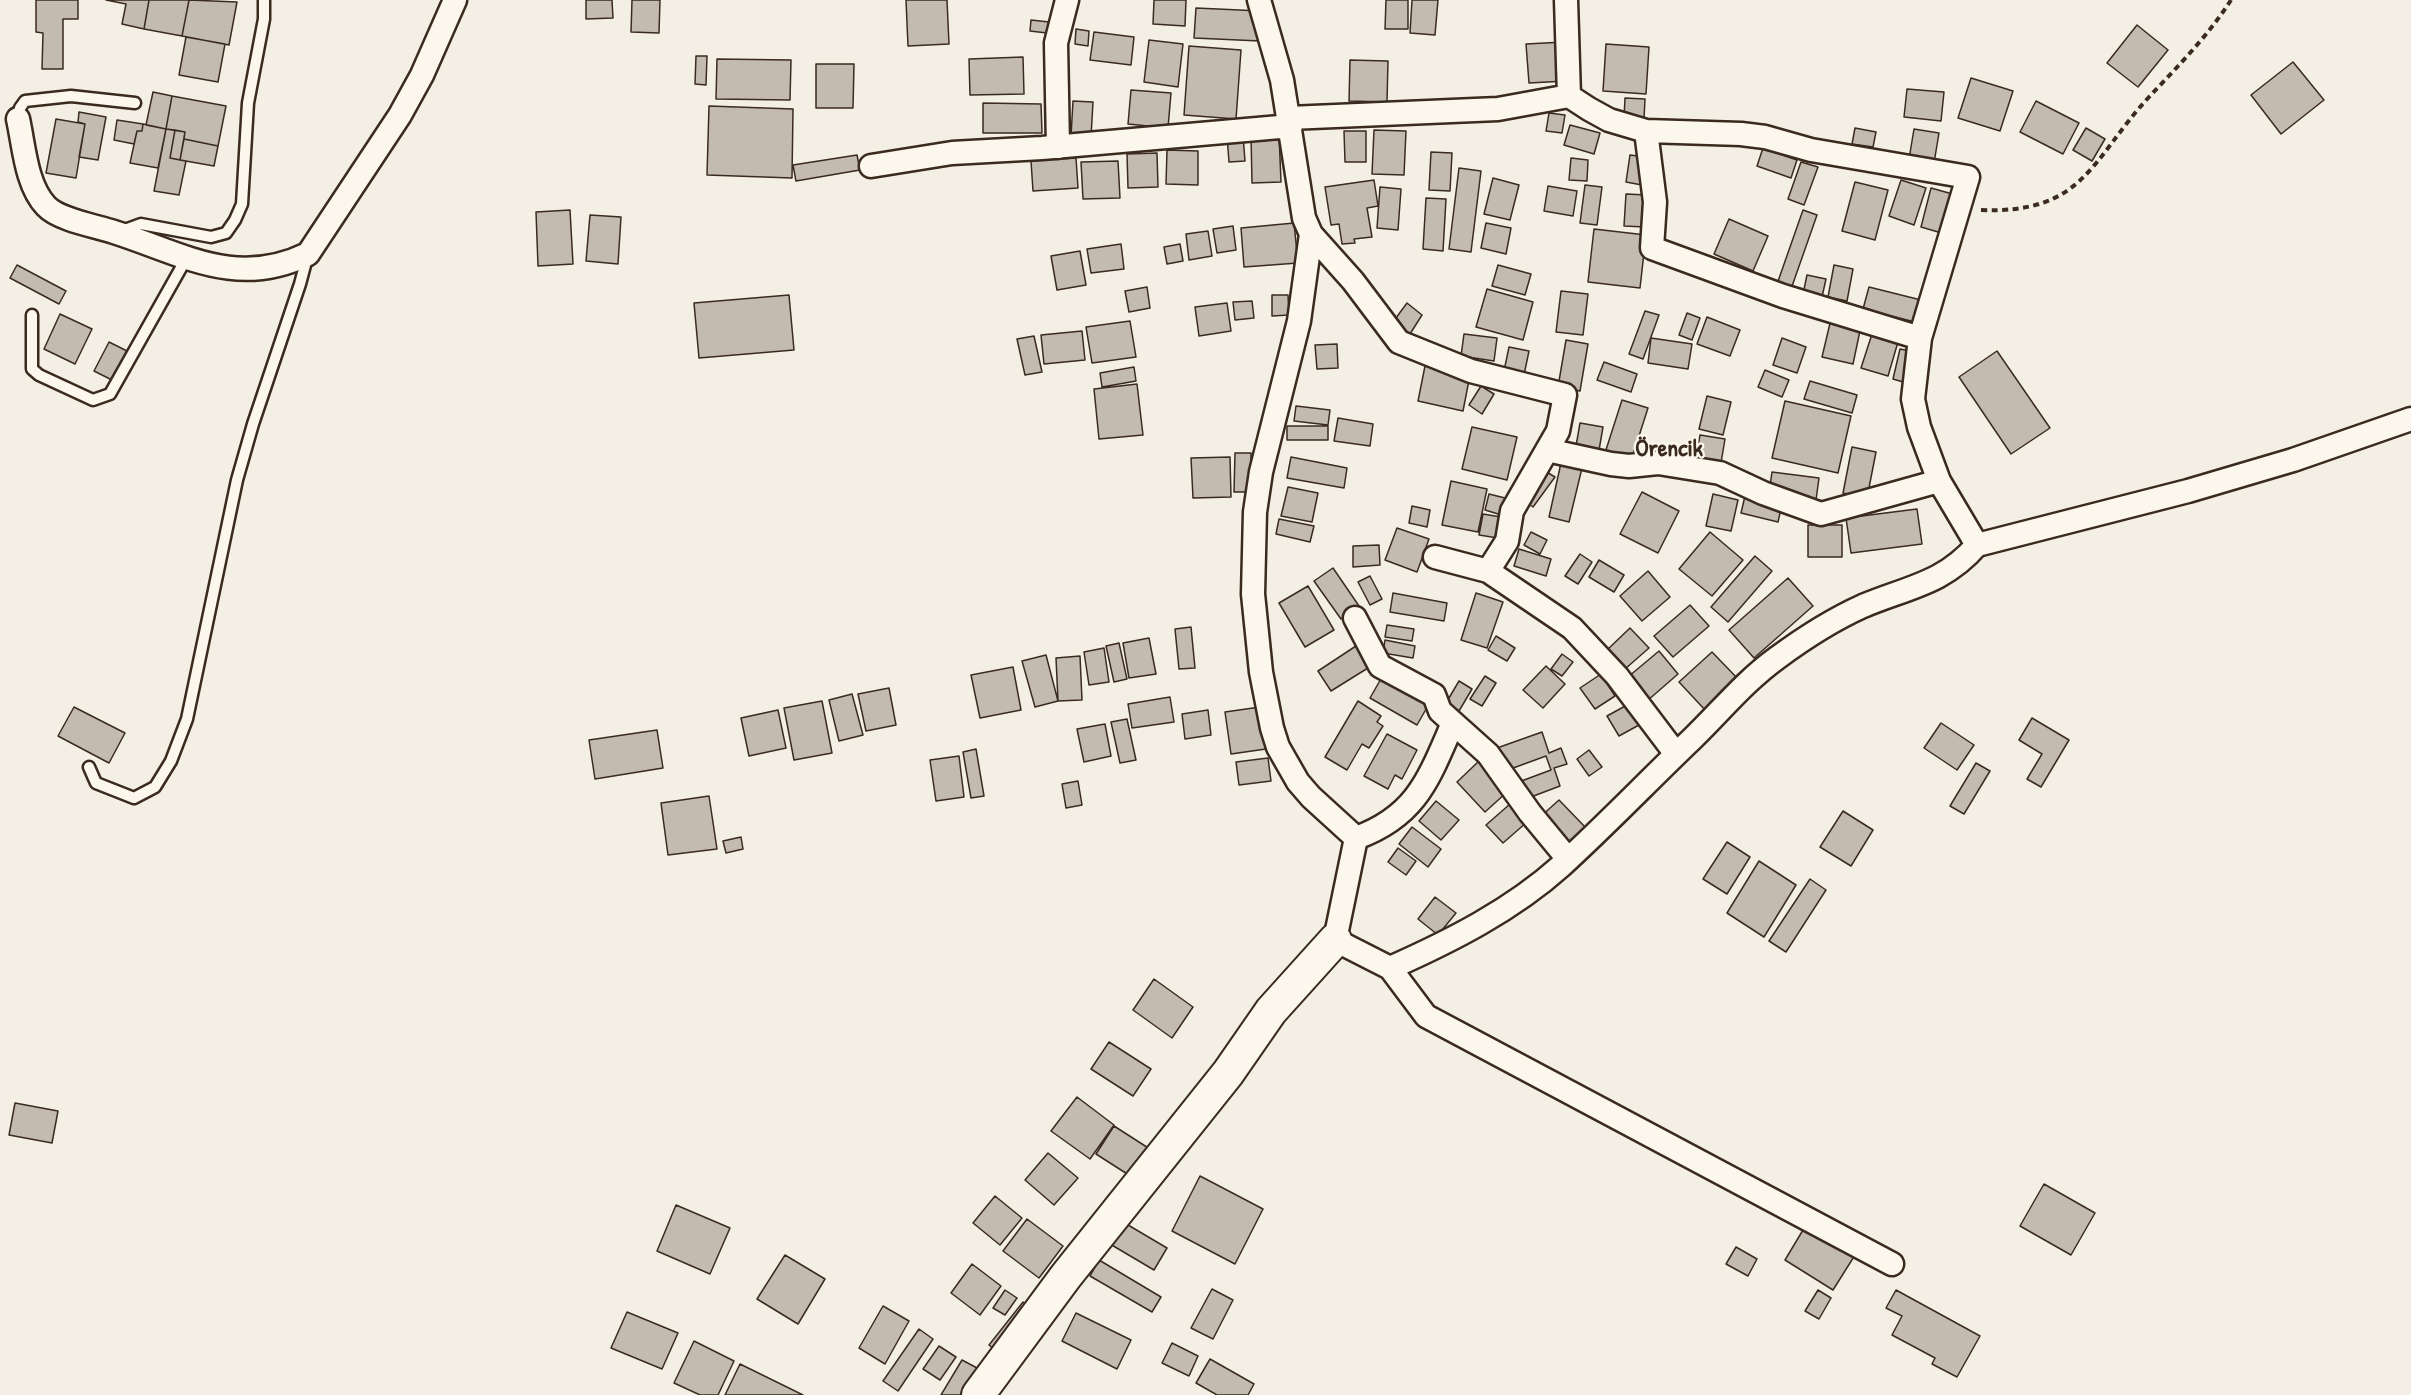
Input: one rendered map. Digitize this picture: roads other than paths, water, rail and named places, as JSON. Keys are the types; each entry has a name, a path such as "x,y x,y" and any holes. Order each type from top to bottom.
{"street":[{"path":"18,119 33,185 46,207 69,218 116,232 186,259 220,268 262,270 287,264 308,254 400,115 422,75 455,0"},
{"path":"1058,147 1056,43 1067,0"},
{"path":"1259,0 1282,80 1304,218 1311,234 1353,281 1399,342 1471,371 1565,395 1558,431 1512,511 1506,541 1488,571"},
{"path":"1566,0 1569,96"},
{"path":"871,166 952,153 1058,147 1290,122 1498,109 1569,96 1609,120 1646,131 1765,137 1811,150 1968,177 1920,338 1912,399 1919,427 1939,481 1977,545"},
{"path":"1646,131 1655,202 1652,248 1783,296 1920,338"},
{"path":"1311,234 1299,321 1270,432 1255,512 1253,594 1261,672 1278,747 1298,782 1356,838"},
{"path":"1390,968 1448,941 1525,894 1568,859 1747,683 1803,639 1861,607 1937,579 1959,563 1977,545 2105,514 2199,488 2293,460 2411,419"},
{"path":"1547,450 1611,464 1629,466 1658,463 1720,473 1763,493 1821,514 1939,481"},
{"path":"1435,557 1488,571 1572,628 1617,676 1676,754"},
{"path":"1355,618 1380,666 1434,695 1440,711 1488,754 1530,813 1568,859"},
{"path":"1356,838 1391,822 1415,799 1435,765 1453,723"},
{"path":"978,1395 1059,1285 1228,1073 1271,1011 1335,940 1356,838"},
{"path":"1335,940 1390,968 1426,1016 1892,1264"}],"lane":[{"path":"116,232 141,224 211,237 226,232 235,220 242,204 248,103 264,20 264,0"},
{"path":"18,119 20,108 25,101 71,96 135,103"},
{"path":"89,767 96,783 134,798 155,787 171,760 187,719 240,469 308,254"},
{"path":"32,315 32,369 39,375 93,400 110,394 186,259"}],"district":[{"name":"Örencik","path":"1669,450"}]}
